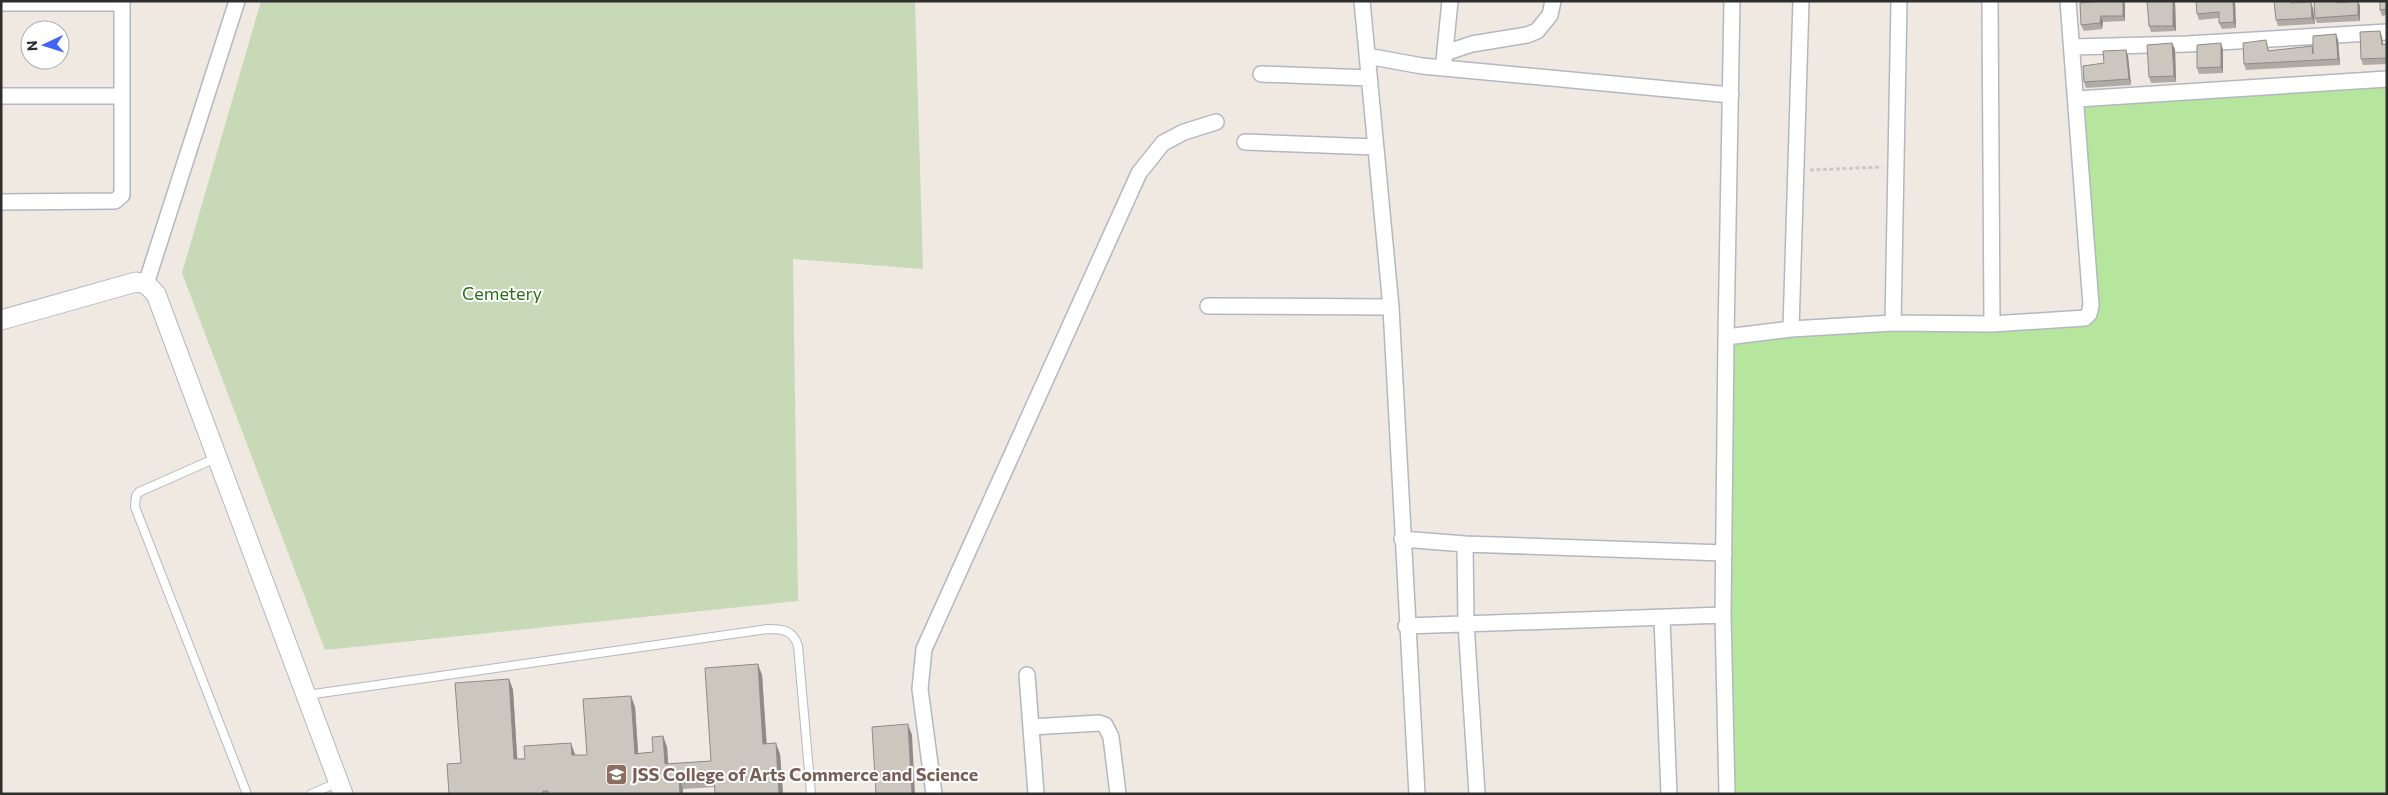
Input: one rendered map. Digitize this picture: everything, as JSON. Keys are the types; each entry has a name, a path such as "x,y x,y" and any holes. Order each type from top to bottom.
{"street":[{"path":"146,284 237,1"},
{"path":"1362,1 1390,307 1406,626 1417,794"},
{"path":"1444,60 1450,1"},
{"path":"1444,60 1472,44 1527,35 1537,31 1550,15 1553,1"},
{"path":"1727,794 1723,615 1732,1"},
{"path":"1791,329 1801,1"},
{"path":"1893,323 1899,1"},
{"path":"1990,1 1992,324"},
{"path":"1726,337 1791,329 1893,323 1992,324 2078,320 2089,314 2091,305 2078,99 2069,1"},
{"path":"1,3 122,2 120,198 115,201 1,202"},
{"path":"2072,47 2187,44 2387,32"},
{"path":"1367,56 1444,60 1731,95"},
{"path":"1261,74 1369,78"},
{"path":"2078,99 2387,79"},
{"path":"1,96 121,96"},
{"path":"934,794 920,689 924,649 1139,173 1163,143 1184,132 1216,122"},
{"path":"1245,142 1375,147"},
{"path":"1,320 136,282 146,284 156,294 341,788"},
{"path":"1208,306 1390,307"},
{"path":"1402,540 1724,553"},
{"path":"1465,544 1466,623 1477,794"},
{"path":"1406,626 1723,615"},
{"path":"1662,618 1669,794"},
{"path":"1027,675 1036,794"},
{"path":"1031,727 1104,725 1111,737 1118,794"}],"lane":[{"path":"216,458 139,492 136,496 135,507 247,794"},
{"path":"307,694 768,629 784,630 796,638 798,646 811,794"},
{"path":"312,794 341,788"}],"path":[{"path":"1795,171 1896,167"}],"green space":[{"name":"Cemetery","path":"261,1 915,1 923,269 793,259 798,601 325,650 182,273"},
{"path":"2387,82 2387,794 1729,794 1726,337 2089,314 2083,105"}],"building":[{"path":"2123,1 2123,16 2101,16 2100,23 2081,25 2080,3"},
{"path":"2147,1 2173,1 2173,26 2149,26"},
{"path":"2196,1 2233,1 2234,22 2219,23 2219,12 2197,14"},
{"path":"2274,1 2291,1 2291,3 2311,2 2312,18 2276,20"},
{"path":"2314,1 2337,1 2337,3 2358,1 2358,15 2315,18"},
{"path":"2380,1 2387,1 2387,9 2380,10"},
{"path":"2380,31 2382,45 2387,44 2387,58 2361,59 2360,32"},
{"path":"2336,34 2338,59 2244,64 2243,43 2266,40 2268,51 2312,46 2313,54 2313,36"},
{"path":"2172,43 2174,76 2149,77 2147,45"},
{"path":"2221,43 2221,67 2197,68 2197,45"},
{"path":"2126,50 2129,79 2084,82 2083,66 2104,63 2103,51"},
{"path":"758,664 763,744 776,743 779,794 715,794 714,775 679,778 680,794 548,794 548,791 543,791 543,794 449,794 447,764 461,763 455,683 509,679 514,759 525,759 524,746 571,743 572,755 587,755 583,699 631,696 635,754 653,752 652,737 663,736 665,764 711,761 705,668"},
{"path":"908,724 912,794 876,794 872,727"}],"place":[{"name":"JSS College of Arts Commerce and Science","path":"616,774"}]}
